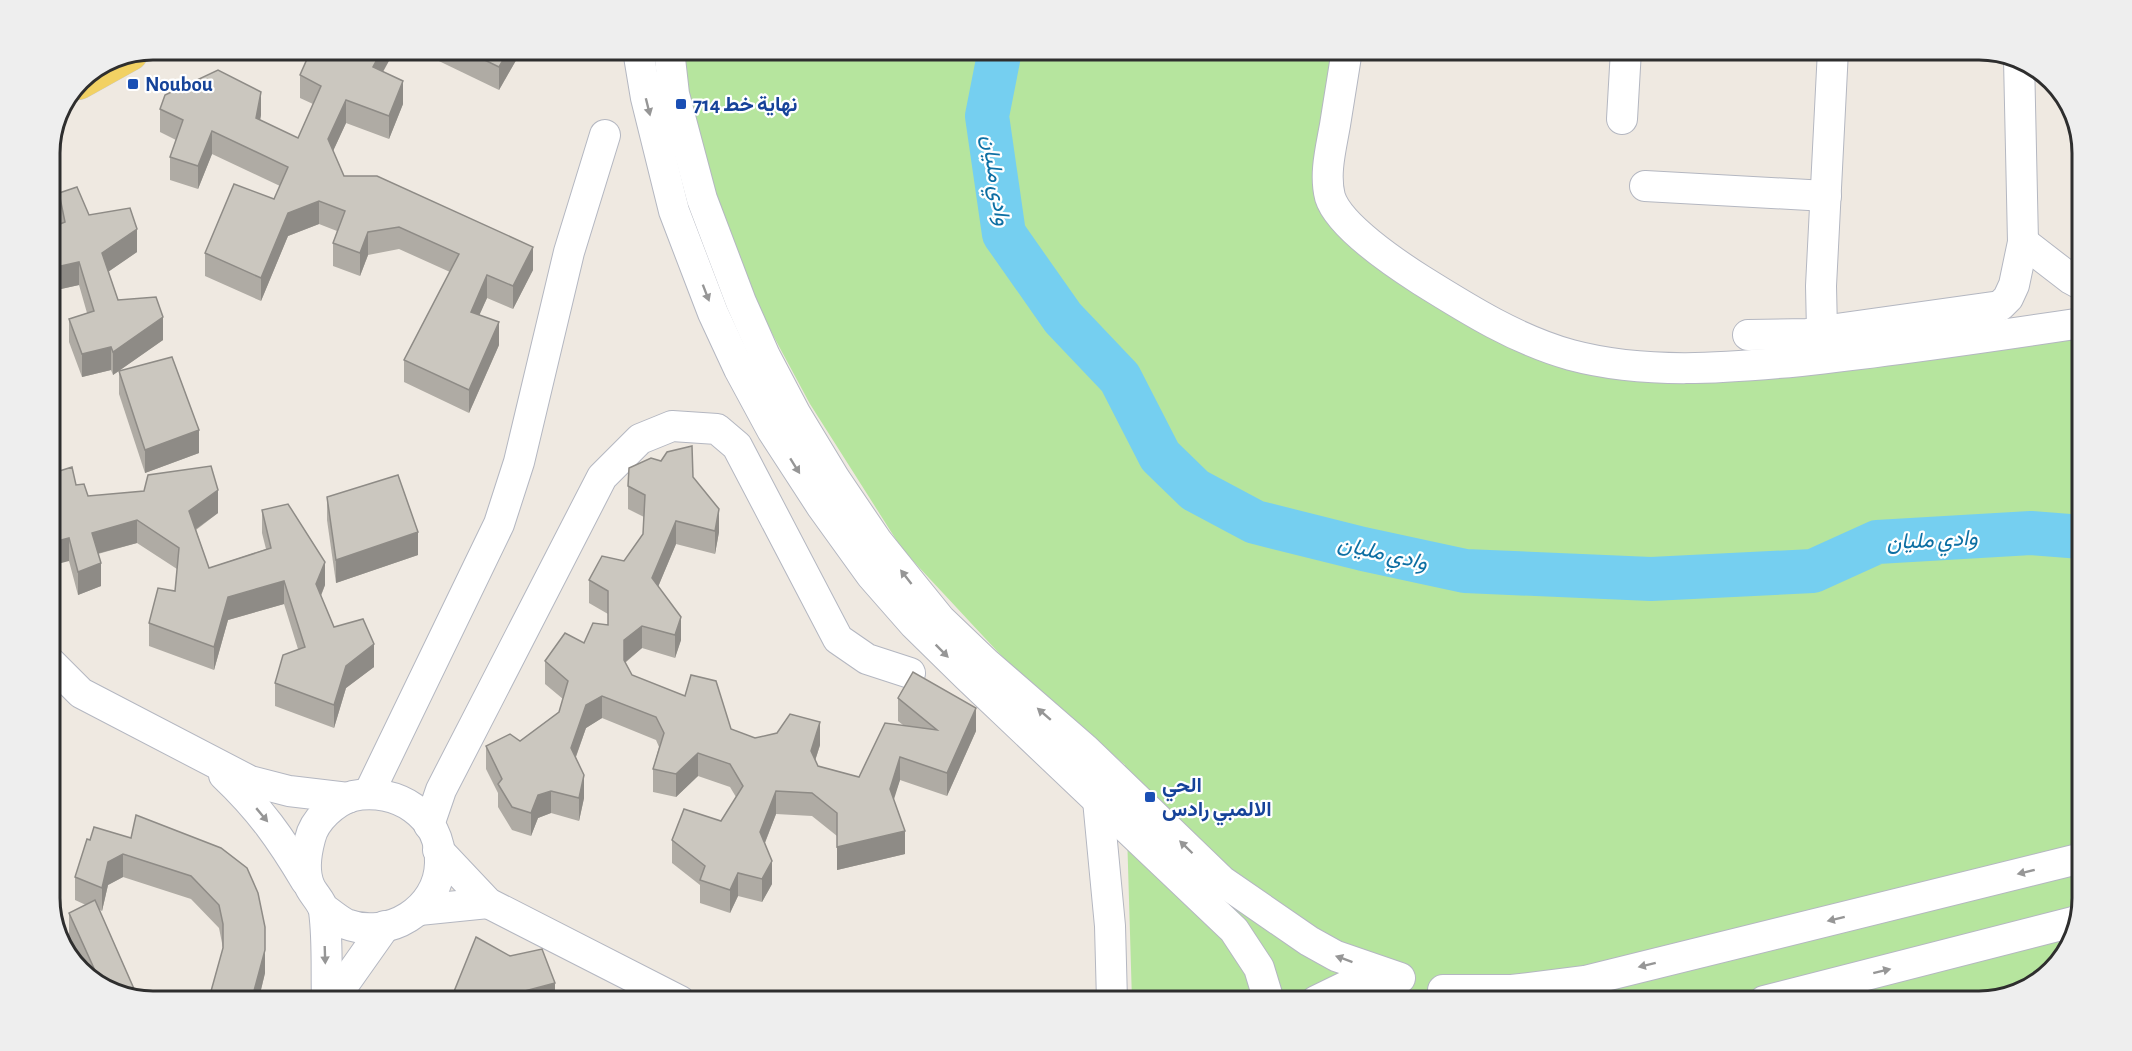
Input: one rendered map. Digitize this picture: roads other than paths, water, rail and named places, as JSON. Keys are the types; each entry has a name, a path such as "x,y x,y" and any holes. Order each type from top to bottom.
{"street":[{"path":"640,60 646,98 675,211 713,313 739,369 772,430 822,507 872,575 914,624 1234,930 1259,968 1266,991"},
{"path":"670,60 674,94 702,199 746,313 795,413 835,479 877,541 906,578 940,619 986,663 1085,749 1222,881 1309,941 1336,956 1438,991"},
{"path":"1345,60 1328,162 1330,199 1337,211 1365,239 1397,265 1483,318 1528,341 1572,355 1616,364 1657,368 1752,366 1862,355 2072,324"},
{"path":"1622,119 1625,60"},
{"path":"1822,331 1821,286 1833,60"},
{"path":"1748,335 1808,334 2000,306 2008,298 2014,285 2022,242 2019,70"},
{"path":"326,991 316,897 305,859 311,834 326,812 359,795 499,524 519,462 566,263 605,135"},
{"path":"1645,186 1826,196"},
{"path":"2022,242 2072,280"},
{"path":"433,838 441,790 602,477 640,439 672,426 717,429 737,446 838,639 867,659 910,673"},
{"path":"60,672 81,693 250,781 272,788 400,799 422,814 433,838 440,862 435,889 419,910 397,924 371,929 345,923 316,897 280,837 264,817 245,795 206,759"},
{"path":"1098,800 1110,926 1112,991"},
{"path":"433,838 489,903 659,991"},
{"path":"1502,991 1585,981 2072,860"},
{"path":"419,910 489,903"},
{"path":"1807,991 2069,923"},
{"path":"340,991 385,927"},
{"path":"1337,991 1353,983 1400,978"}],"waterway":[{"name":"وادي مليان","path":"998,60 987,116 1004,234 1063,318 1120,378 1160,456 1195,490 1255,522 1465,571 1651,579 1813,571 1877,542 2031,533 2072,536"}],"place":[{"name":"Noubou","path":"133,84"},
{"name":"نهاية خط 714","path":"681,104"},
{"name":"الحي الالمبي رادس","path":"1150,797"}]}
